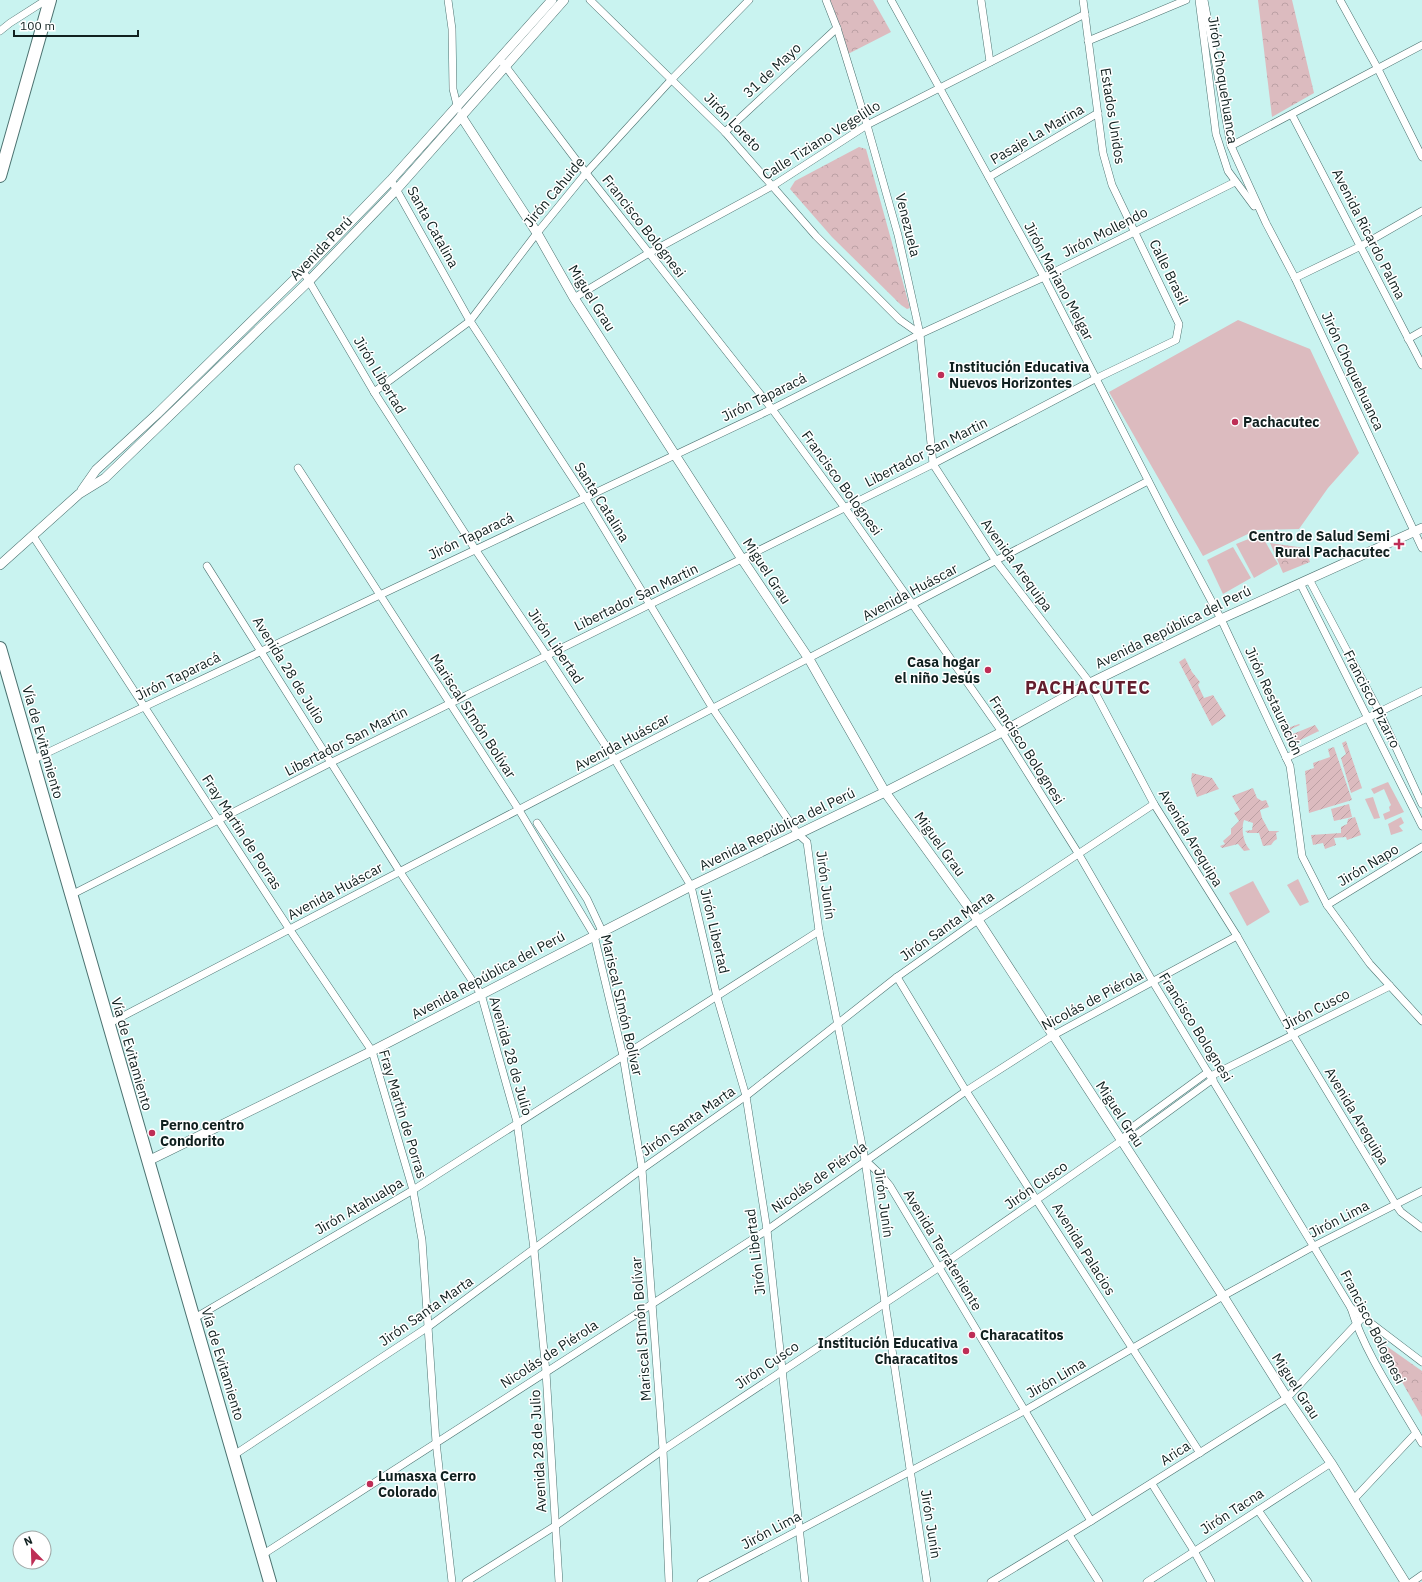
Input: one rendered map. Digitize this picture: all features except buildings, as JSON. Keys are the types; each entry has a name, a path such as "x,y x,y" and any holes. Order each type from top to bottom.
{"highway":[{"path":"0,176 50,0"},
{"name":"Vía de Evitamiento","path":"0,648 270,1582"}],"street":[{"path":"0,31 46,0"},
{"path":"448,0 452,29 453,89 456,106 461,116"},
{"name":"Avenida Perú","path":"0,565 79,494 105,478 309,281 397,189 461,116 552,0"},
{"name":"Avenida Perú","path":"79,494 96,470 157,414 303,271 391,180 456,106 564,0"},
{"name":"Jirón Loreto","path":"590,0 725,132 774,185 816,236 900,320 920,334"},
{"name":"Jirón Cahuide","path":"374,392 470,321 536,233 586,173 672,79 749,0"},
{"name":"Venezuela","path":"826,0 837,28 867,125 898,235 920,334 933,464"},
{"name":"Jirón Mariano Melgar","path":"891,0 938,88 1044,277 1148,481 1221,619"},
{"path":"981,0 990,62"},
{"name":"Estados Unidos","path":"1084,0 1103,153 1112,185 1135,231"},
{"path":"1088,41 1186,0"},
{"name":"Jirón Choquehuanca","path":"1199,0 1216,134 1228,171 1266,222"},
{"name":"Jirón Choquehuanca","path":"1204,0 1230,146 1418,530 1422,548"},
{"path":"1340,0 1378,69 1422,157"},
{"name":"Calle Tiziano Vegelillo","path":"574,298 649,253 774,185 867,125 1085,14"},
{"name":"31 de Mayo","path":"725,132 837,28"},
{"path":"1230,146 1422,45"},
{"name":"Francisco Bolognesi","path":"502,62 586,173 772,409 914,604 1002,732 1078,853 1152,982 1211,1076 1351,1308 1356,1324 1396,1399 1422,1443"},
{"name":"Pasaje La Marina","path":"989,177 1098,113"},
{"name":"Avenida Ricardo Palma","path":"1292,114 1422,365"},
{"name":"Miguel Grau","path":"461,116 536,233 574,298 676,454 742,559 809,659 885,792 978,920 1052,1036 1223,1296 1286,1398 1331,1463 1405,1582"},
{"name":"Santa Catalina","path":"391,180 470,321 585,497 714,709 798,834"},
{"name":"Jirón Mollendo","path":"920,334 1044,277 1235,182"},
{"path":"1295,278 1361,246 1422,211"},
{"name":"Calle Brasil","path":"1135,231 1179,324"},
{"name":"Jirón Libertad","path":"303,271 374,392 475,549 615,760 691,886 717,997 746,1096 767,1230 781,1372 805,1582"},
{"name":"Libertador San Martin","path":"71,895 332,762 933,464 1096,379 1176,340 1179,324"},
{"path":"1408,339 1422,331"},
{"name":"Jirón Taparacá","path":"32,760 379,594 772,409 920,334"},
{"name":"Avenida Arequipa","path":"933,464 996,561 1090,683 1154,804 1237,936 1293,1035 1396,1205 1401,1212 1422,1228"},
{"name":"Mariscal SImón Bolívar","path":"298,468 598,933 623,1056 642,1169 663,1450 669,1582"},
{"name":"Avenida Huáscar","path":"108,1024 714,709 1148,481"},
{"name":"Avenida República del Perú","path":"148,1161 372,1051 691,886 885,792 1002,732 1090,683 1221,619 1418,530"},
{"name":"Fray Martin de Porras","path":"33,536 290,930 372,1051 413,1190 422,1240 436,1442 452,1582"},
{"name":"Avenida 28 de Julio","path":"208,566 400,872 481,994 517,1122 534,1249 546,1372 555,1526 560,1582"},
{"name":"Francisco Pizarro","path":"1305,581 1380,712 1422,804"},
{"name":"Francisco Pizarro","path":"1305,581 1367,718 1422,826"},
{"name":"Jirón Restauración","path":"1221,619 1290,766 1302,856 1327,905 1370,964 1422,1021"},
{"path":"1286,758 1422,692"},
{"name":"Jirón Santa Marta","path":"234,1454 428,1327 642,1169 746,1096 897,977 978,920 1154,804"},
{"path":"537,823 587,899 598,933"},
{"name":"Jirón Junín","path":"798,834 807,842 819,931 865,1160 927,1582"},
{"name":"Jirón Napo","path":"1327,905 1422,848"},
{"name":"Jirón Atahualpa","path":"193,1319 413,1190 517,1122 717,997 819,931"},
{"name":"Nicolás de Piérola","path":"262,1555 767,1230 966,1090 1052,1036 1237,936"},
{"name":"Avenida Palacios","path":"897,977 966,1090 1200,1453"},
{"name":"Jirón Cusco","path":"466,1582 555,1526 663,1450 938,1268 1121,1141 1134,1126 1211,1076 1390,986"},
{"name":"Avenida Terrateniente","path":"865,1160 886,1181 1091,1522"},
{"name":"Jirón Lima","path":"701,1582 799,1529 911,1473 1024,1411 1223,1296 1314,1246 1422,1192"},
{"path":"1351,1308 1422,1362"},
{"name":"Arica","path":"990,1582 1091,1522 1286,1398 1363,1317"},
{"path":"1354,1499 1416,1433"},
{"name":"Jirón Tacna","path":"1147,1582 1331,1463"},
{"path":"1152,1484 1194,1551 1211,1582"},
{"path":"1258,1510 1308,1582"},
{"path":"1068,1535 1099,1582"},
{"path":"1412,1582 1422,1575"}],"green space":[{"path":"829,0 873,0 891,32 848,54 834,10"},
{"path":"1258,0 1292,0 1314,93 1272,117"},
{"path":"859,147 866,149 910,308 907,309 901,305 832,237 790,189 795,181"},
{"name":"Pachacutec","path":"1238,320 1310,349 1359,453 1328,488 1299,529 1256,530 1203,556 1109,392"},
{"path":"1261,534 1278,564 1254,578 1236,544"},
{"path":"1270,543 1305,548 1310,562 1283,573"},
{"path":"1233,547 1251,578 1223,594 1207,560"},
{"path":"1185,658 1192,672 1200,682 1198,685 1204,698 1213,695 1226,716 1212,726 1179,662"},
{"path":"1281,721 1284,721 1288,728 1299,724 1300,725 1291,729 1293,734 1315,725 1319,731 1292,744"},
{"path":"1346,741 1362,788 1351,793 1341,758 1346,754 1342,743"},
{"path":"1334,747 1352,800 1309,813 1305,771 1314,768 1313,763 1330,757 1328,749"},
{"path":"1192,773 1212,778 1219,789 1197,797 1191,780"},
{"path":"1388,782 1404,812 1385,820 1383,814 1390,811 1389,807 1391,805 1384,789 1374,794 1371,789"},
{"path":"1253,788 1257,798 1262,801 1266,800 1269,807 1260,810 1262,818 1269,831 1279,831 1276,833 1277,839 1271,845 1263,846 1259,833 1248,833 1245,831 1252,830 1253,823 1244,820 1243,835 1250,850 1244,851 1238,844 1222,848 1220,846 1225,844 1223,841 1231,834 1231,829 1239,821 1234,813 1240,810 1232,796"},
{"path":"1373,797 1380,818 1374,819 1365,799"},
{"path":"1349,804 1352,817 1334,821 1331,809"},
{"path":"1355,817 1361,835 1347,840 1346,837 1334,838 1336,845 1325,849 1323,843 1313,845 1311,835 1341,833 1341,827 1347,824 1348,819"},
{"path":"1401,817 1404,823 1399,826 1403,831 1391,835 1388,824"},
{"path":"1298,879 1309,902 1300,906 1287,885"},
{"path":"1253,881 1270,912 1247,926 1229,893"},
{"path":"1378,1340 1422,1371 1422,1417"}],"place":[{"name":"Institución Educativa Nuevos Horizontes","path":"941,375"},
{"name":"Pachacutec","path":"1235,422"},
{"name":"Centro de Salud Semi Rural Pachacutec","path":"1399,544"},
{"name":"Casa hogar el niño Jesús","path":"988,670"},
{"name":"Perno centro Condorito","path":"152,1133"},
{"name":"Characatitos","path":"972,1335"},
{"name":"Institución Educativa Characatitos","path":"966,1351"},
{"name":"Lumasxa Cerro Colorado","path":"370,1484"}],"district":[{"name":"PACHACUTEC","path":"1088,687"}]}
